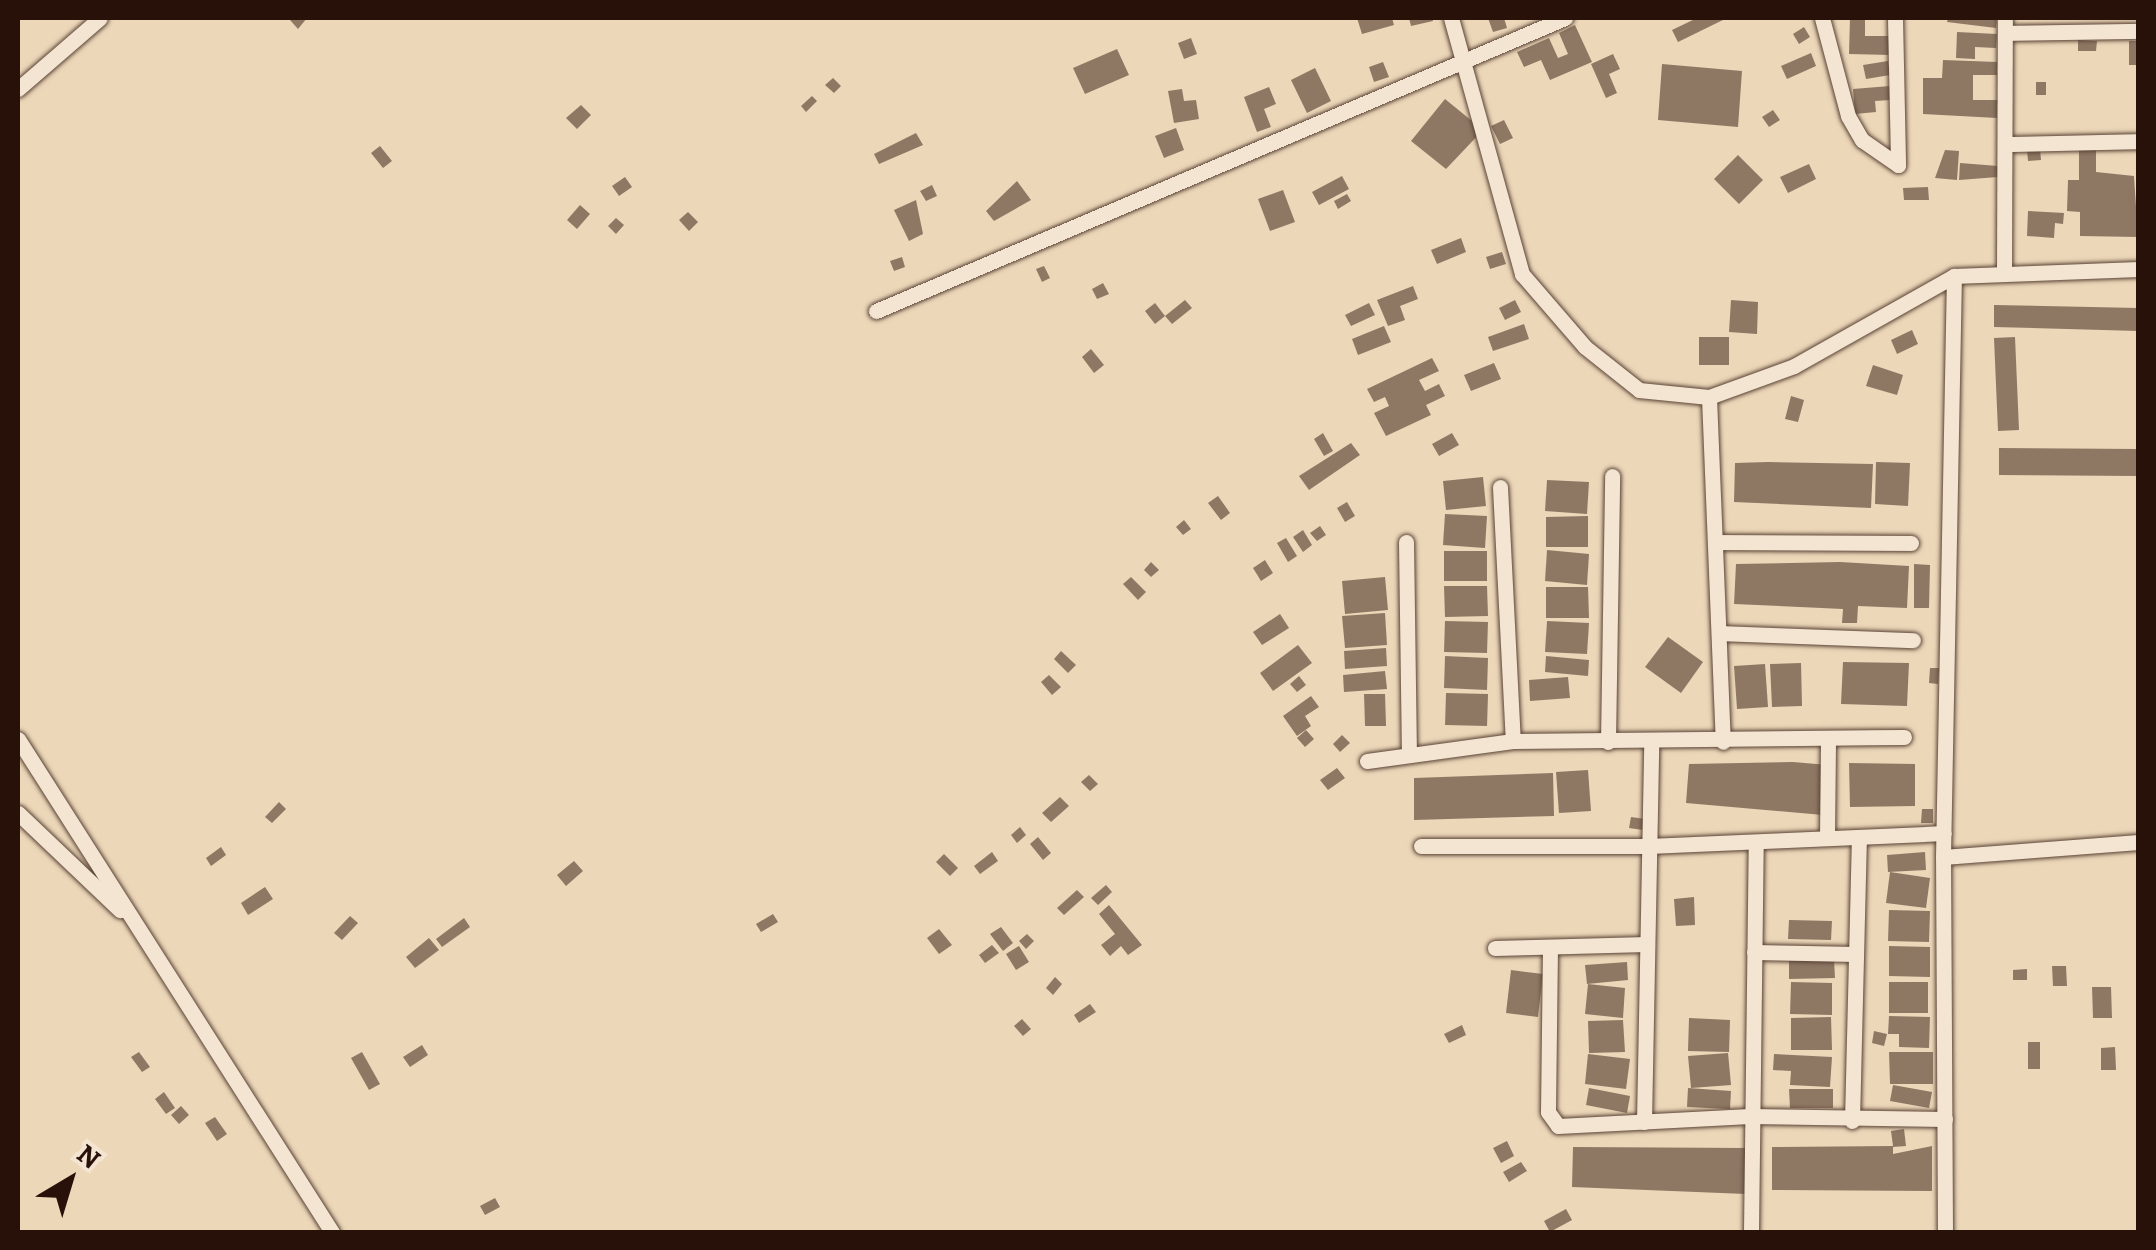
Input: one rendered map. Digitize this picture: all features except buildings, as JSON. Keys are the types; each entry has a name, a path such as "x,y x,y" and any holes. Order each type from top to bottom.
{"street":[{"path":"18,89 100,18"},
{"path":"1451,18 1522,274 1585,347 1638,390 1709,397 1794,366 1954,276 2138,269"},
{"path":"876,312 1462,58 1565,18"},
{"path":"1822,18 1848,116 1862,140 1898,166 1895,18"},
{"path":"2004,274 2008,144 2005,25 2138,31"},
{"path":"2008,144 2138,141"},
{"path":"1945,1232 1943,857 1954,276"},
{"path":"1709,397 1723,742"},
{"path":"1608,742 1612,476"},
{"path":"1500,488 1513,742"},
{"path":"1406,542 1410,755"},
{"path":"1715,542 1911,543"},
{"path":"1719,633 1913,640"},
{"path":"1367,761 1513,742 1904,737"},
{"path":"18,739 332,1232"},
{"path":"1827,838 1828,739"},
{"path":"1644,1122 1652,742"},
{"path":"18,813 63,863 129,917"},
{"path":"1421,846 1648,846 1944,833"},
{"path":"1852,1121 1859,837"},
{"path":"1751,1232 1756,842"},
{"path":"1943,857 2138,842"},
{"path":"1494,948 1647,944"},
{"path":"1550,946 1548,1112 1558,1126 1750,1116 1852,1121 1945,1119"},
{"path":"1754,952 1856,954"}]}
